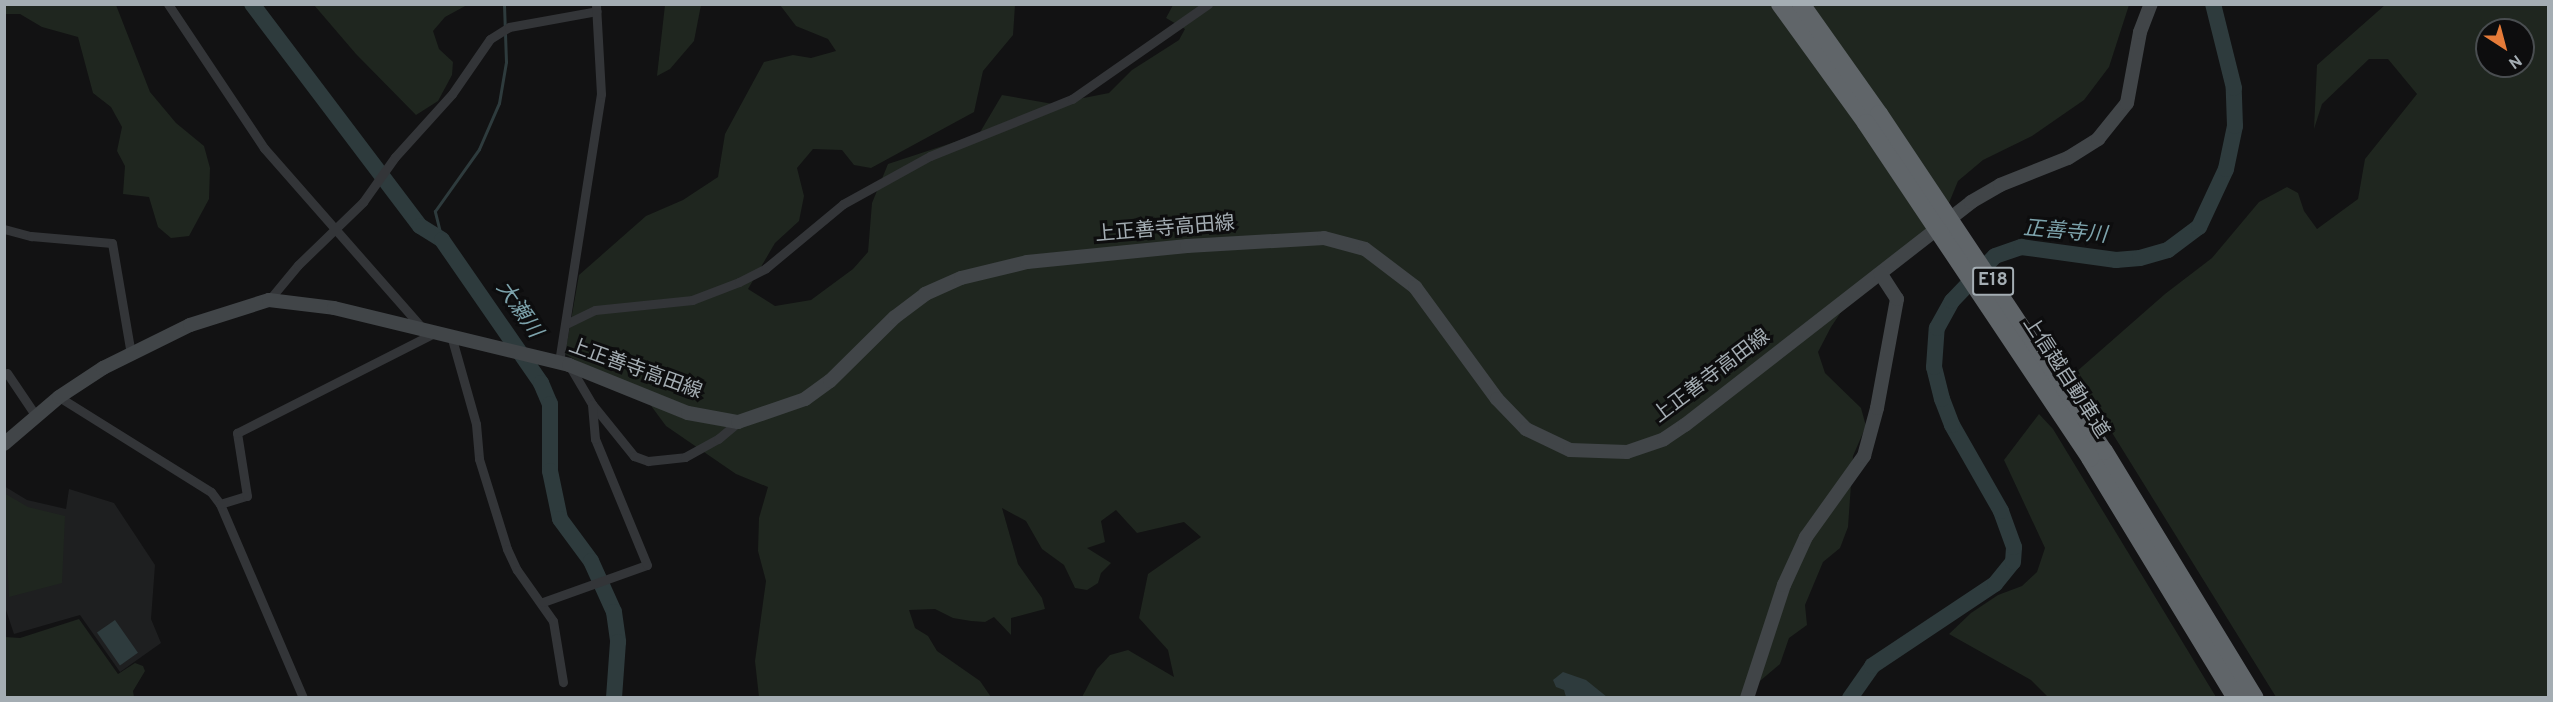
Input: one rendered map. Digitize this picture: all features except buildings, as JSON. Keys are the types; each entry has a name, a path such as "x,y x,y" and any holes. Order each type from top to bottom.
{"highway":[{"name":"上信越自動車道","path":"1780,4 1873,118"},
{"name":"上信越自動車道","path":"1801,4 1873,118 2097,454 2255,698"},
{"name":"上信越自動車道","path":"2097,454 2236,698"}],"main road":[{"name":"上正善寺高田線","path":"4,444 60,397 131,354 190,325 269,300 334,308 493,349 564,363 688,413 738,422 806,399 830,381 894,317 925,294 961,278 1027,262 1187,246 1324,238 1365,249 1415,287 1497,399 1526,429 1570,450 1627,452 1664,439 1685,425 1971,202 2008,182 2068,159 2098,139 2127,103 2140,32 2151,4"},
{"path":"1747,698 1784,585 1806,537 1864,456 1877,408 1897,299 1881,274"}],"street":[{"path":"168,4 264,148 428,333 237,433 247,496 220,504"},
{"path":"566,324 595,310 692,300 739,282 766,268 843,204 930,156 1072,99 1208,4"},
{"path":"269,300 363,202 394,157 452,94 490,39 509,27 596,8 601,94 581,206 566,324 564,363 592,404 634,456 648,461 685,457 718,439 738,422"},
{"path":"4,229 31,236 112,243 131,354"},
{"path":"452,339 476,424 479,459 507,549 517,570 543,602 553,621 563,682"},
{"path":"7,373 36,416"},
{"path":"60,397 211,492 220,504 303,698"},
{"path":"543,602 647,566 595,439 592,404"}],"shaded area":[{"path":"4,5 116,5 150,92 176,123 204,146 210,168 209,199 189,236 171,238 158,227 149,197 123,194 125,166 117,151 122,127 111,107 93,93 78,37 42,27 20,14 5,14"},
{"path":"314,5 467,5 445,17 433,31 439,49 453,62 452,75 438,101 416,115 356,54"},
{"path":"665,5 701,5 694,41 670,69 657,76"},
{"path":"780,5 1015,5 1013,35 983,71 974,112 871,168 854,165 842,150 813,149 797,168 804,196 799,221 775,243 748,289 775,306 811,300 853,269 868,252 872,203 888,164 979,134 1002,95 1053,104 1109,93 1132,70 1179,40 1185,29 1166,18 1173,5 2129,5 2109,67 2084,100 2032,136 1983,160 1958,181 1944,215 1845,306 1831,327 1818,352 1825,373 1861,408 1866,426 1853,456 1848,527 1840,548 1823,562 1805,605 1807,625 1789,638 1780,664 1741,697 1082,697 1097,669 1110,655 1128,650 1174,677 1168,650 1139,618 1148,574 1201,537 1184,522 1137,533 1116,510 1101,521 1105,542 1087,548 1111,563 1101,573 1098,583 1087,590 1075,588 1064,565 1042,549 1026,521 1002,508 1018,564 1042,598 1045,609 1011,618 1011,635 994,617 985,622 971,621 953,618 935,609 909,610 915,628 928,636 937,651 980,681 991,697 759,697 755,661 766,581 758,551 759,518 768,487 736,474 666,426 649,403 565,354 579,275 646,216 683,200 718,177 725,134 764,62 793,55 811,58 836,51 828,39 796,26"},
{"path":"2385,5 2548,5 2548,697 2276,697 2075,373 2165,294 2212,258 2259,202 2287,187 2298,193 2304,211 2317,229 2358,199 2365,159 2417,94 2388,59 2369,59 2322,104 2314,129 2317,65"},
{"path":"2039,414 2053,429 2216,697 2048,697 2031,680 1949,634 1971,613 1998,595 2022,586 2037,572 2045,548 2004,460"},
{"path":"4,486 27,500 66,509 69,489 114,503 155,565 151,619 161,643 120,672 80,615 14,634 5,607"},
{"path":"4,493 28,507 65,516 62,583 9,597"},
{"path":"79,619 118,674 135,663 143,666 145,671 133,691 134,697 5,697 5,637 20,638"},
{"path":"115,620 138,653 120,665 97,633"},
{"path":"1563,672 1586,680 1607,697 1566,697 1564,690 1556,687 1553,680"}],"waterway":[{"name":"大瀬川","path":"252,4 420,226 442,240 541,383 550,404 550,471 560,519 591,561 614,612 618,642 614,698"},
{"path":"442,240 435,211 479,149 499,103 506,62 504,4"},
{"name":"正善寺川","path":"1850,698 1872,666 1995,584 2013,562 2014,547 2001,511 1952,425 1942,399 1934,367 1937,328 1952,301 1995,256 2021,247 2116,260 2140,258 2168,250 2199,227 2226,169 2235,126 2234,88 2213,4"}]}
